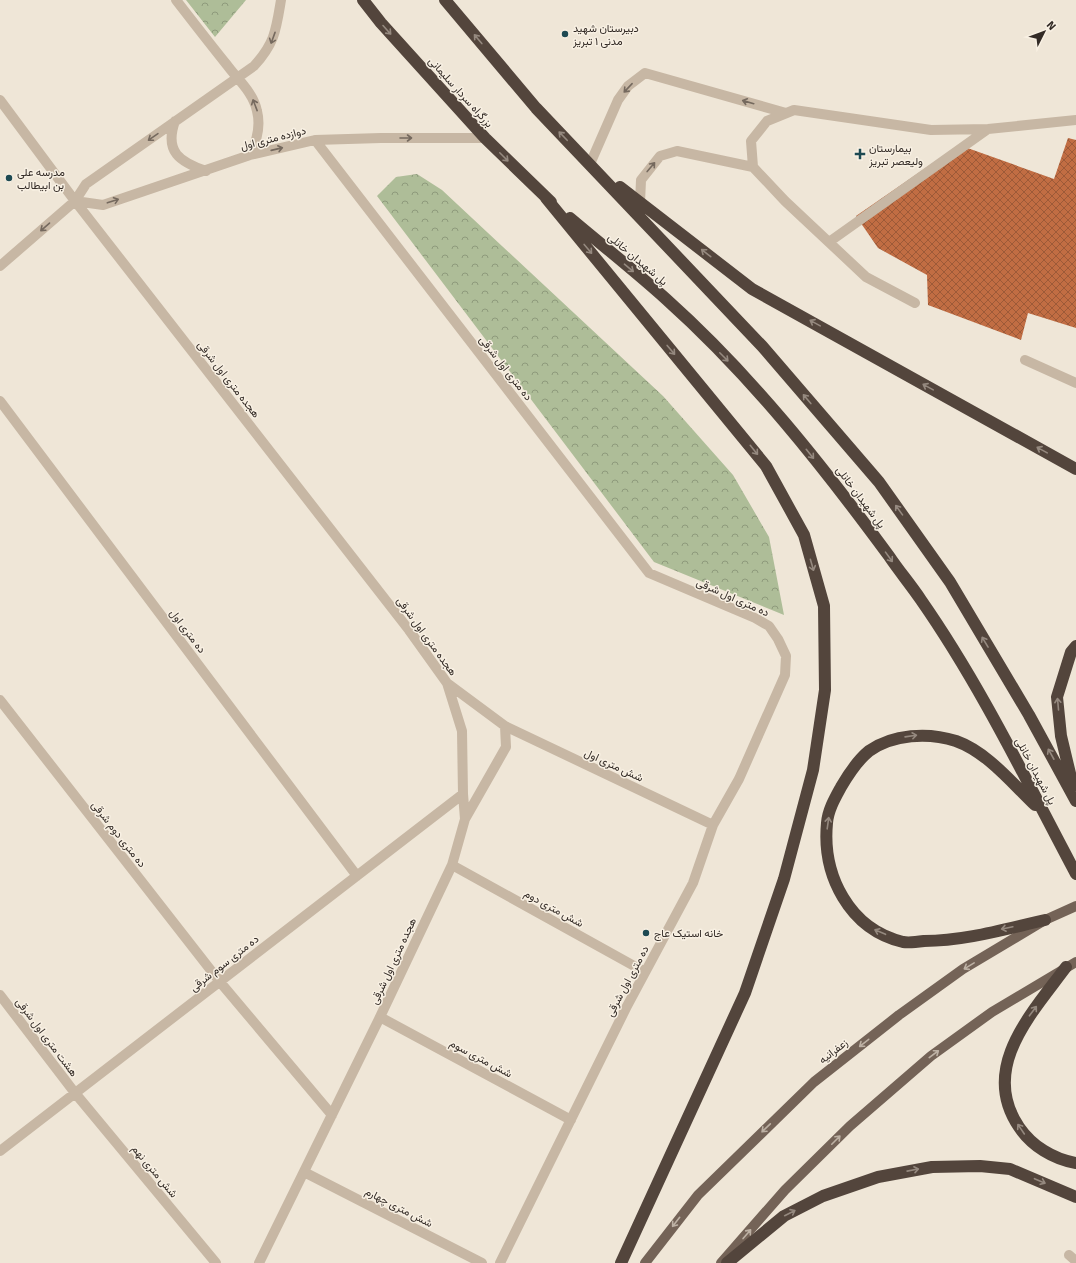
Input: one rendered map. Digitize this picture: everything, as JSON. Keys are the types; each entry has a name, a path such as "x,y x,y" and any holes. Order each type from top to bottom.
{"highway":[{"name":"بزرگراه سردار سلیمانی","path":"363,0 381,23 485,138 546,198"},
{"path":"445,0 536,108 590,164 752,289 1076,469"},
{"name":"پل شهیدان خانلی","path":"590,164 762,346 878,482 950,582 1029,715 1076,801"},
{"path":"546,198 766,466 804,535 824,606 825,690 813,770 784,879 745,994 621,1263"},
{"name":"پل شهیدان خانلی","path":"546,198 667,300 735,367 807,449 849,502 921,600 958,658 1076,874"},
{"path":"1076,646 1071,652 1057,697 1060,736 1076,797"},
{"path":"1043,812 984,757 956,742 926,734 897,738 869,751 849,774 834,800 829,815 827,822 826,850 834,880 848,909 872,929 903,942 947,941 1045,920"},
{"path":"1071,965 1027,1020 1010,1050 1003,1080 1010,1113 1028,1140 1060,1160 1076,1163"},
{"path":"727,1263 784,1216 823,1196 878,1177 932,1167 980,1166 1010,1169 1076,1197"}],"main road":[{"name":"زعفرانیه","path":"645,1263 698,1195 814,1082 899,1015 964,969 1045,920 1076,906"},
{"path":"721,1263 791,1184 850,1126 931,1056 992,1012 1071,965"}],"street":[{"path":"176,0 250,94 257,110 259,129 250,155"},
{"path":"0,266 75,201 86,184 175,121 238,79 254,66 268,50 277,26 281,0"},
{"path":"590,164 618,100 628,86 646,73 786,113"},
{"name":"هجده متری اول شرقی","path":"0,100 75,201 409,630 447,683 462,731 465,819 452,865 380,1017 258,1263"},
{"path":"753,167 751,141 767,121 794,110 931,130 988,130 1076,120"},
{"path":"175,121 172,130 171,144 178,156 187,164 206,171"},
{"path":"829,242 988,130"},
{"name":"دوازده متری اول","path":"75,201 103,205 250,155 315,140 381,138 485,138"},
{"name":"ده متری اول شرقی","path":"315,140 649,573 755,618 769,626 778,639 786,656 785,675 739,779 713,825 692,883 645,972 500,1263"},
{"path":"640,202 641,180 660,156 677,151 753,167 785,201 866,277 915,303"},
{"path":"1025,360 1076,383"},
{"name":"ده متری اول","path":"0,401 357,876"},
{"name":"شش متری اول","path":"447,683 505,726 713,825"},
{"name":"ده متری دوم شرقی","path":"0,700 220,982 332,1115"},
{"path":"465,819 506,747 505,726"},
{"name":"ده متری سوم شرقی","path":"0,1151 463,794"},
{"name":"شش متری دوم","path":"452,865 645,972"},
{"name":"هشت متری اول شرقی","path":"0,994 75,1094"},
{"name":"شش متری سوم","path":"380,1017 571,1120"},
{"name":"شش متری نهم","path":"75,1094 216,1263"},
{"name":"شش متری چهارم","path":"304,1172 482,1263"}],"green space":[{"path":"186,0 246,0 215,37"},
{"path":"417,174 442,190 663,396 733,475 769,537 784,615 654,562 377,196 396,177"}],"building":[{"name":"بیمارستان ولیعصر تبریز","path":"1068,138 1076,140 1076,328 1028,313 1021,340 928,305 927,275 878,248 856,216 959,145 1054,179"}],"place":[{"name":"دبیرستان شهید مدنی ۱ تبریز","path":"565,34"},
{"name":"بیمارستان ولیعصر تبریز","path":"860,154"},
{"name":"مدرسه علی بن ابیطالب","path":"9,178"},
{"name":"خانه استیک عاج","path":"646,933"}]}
